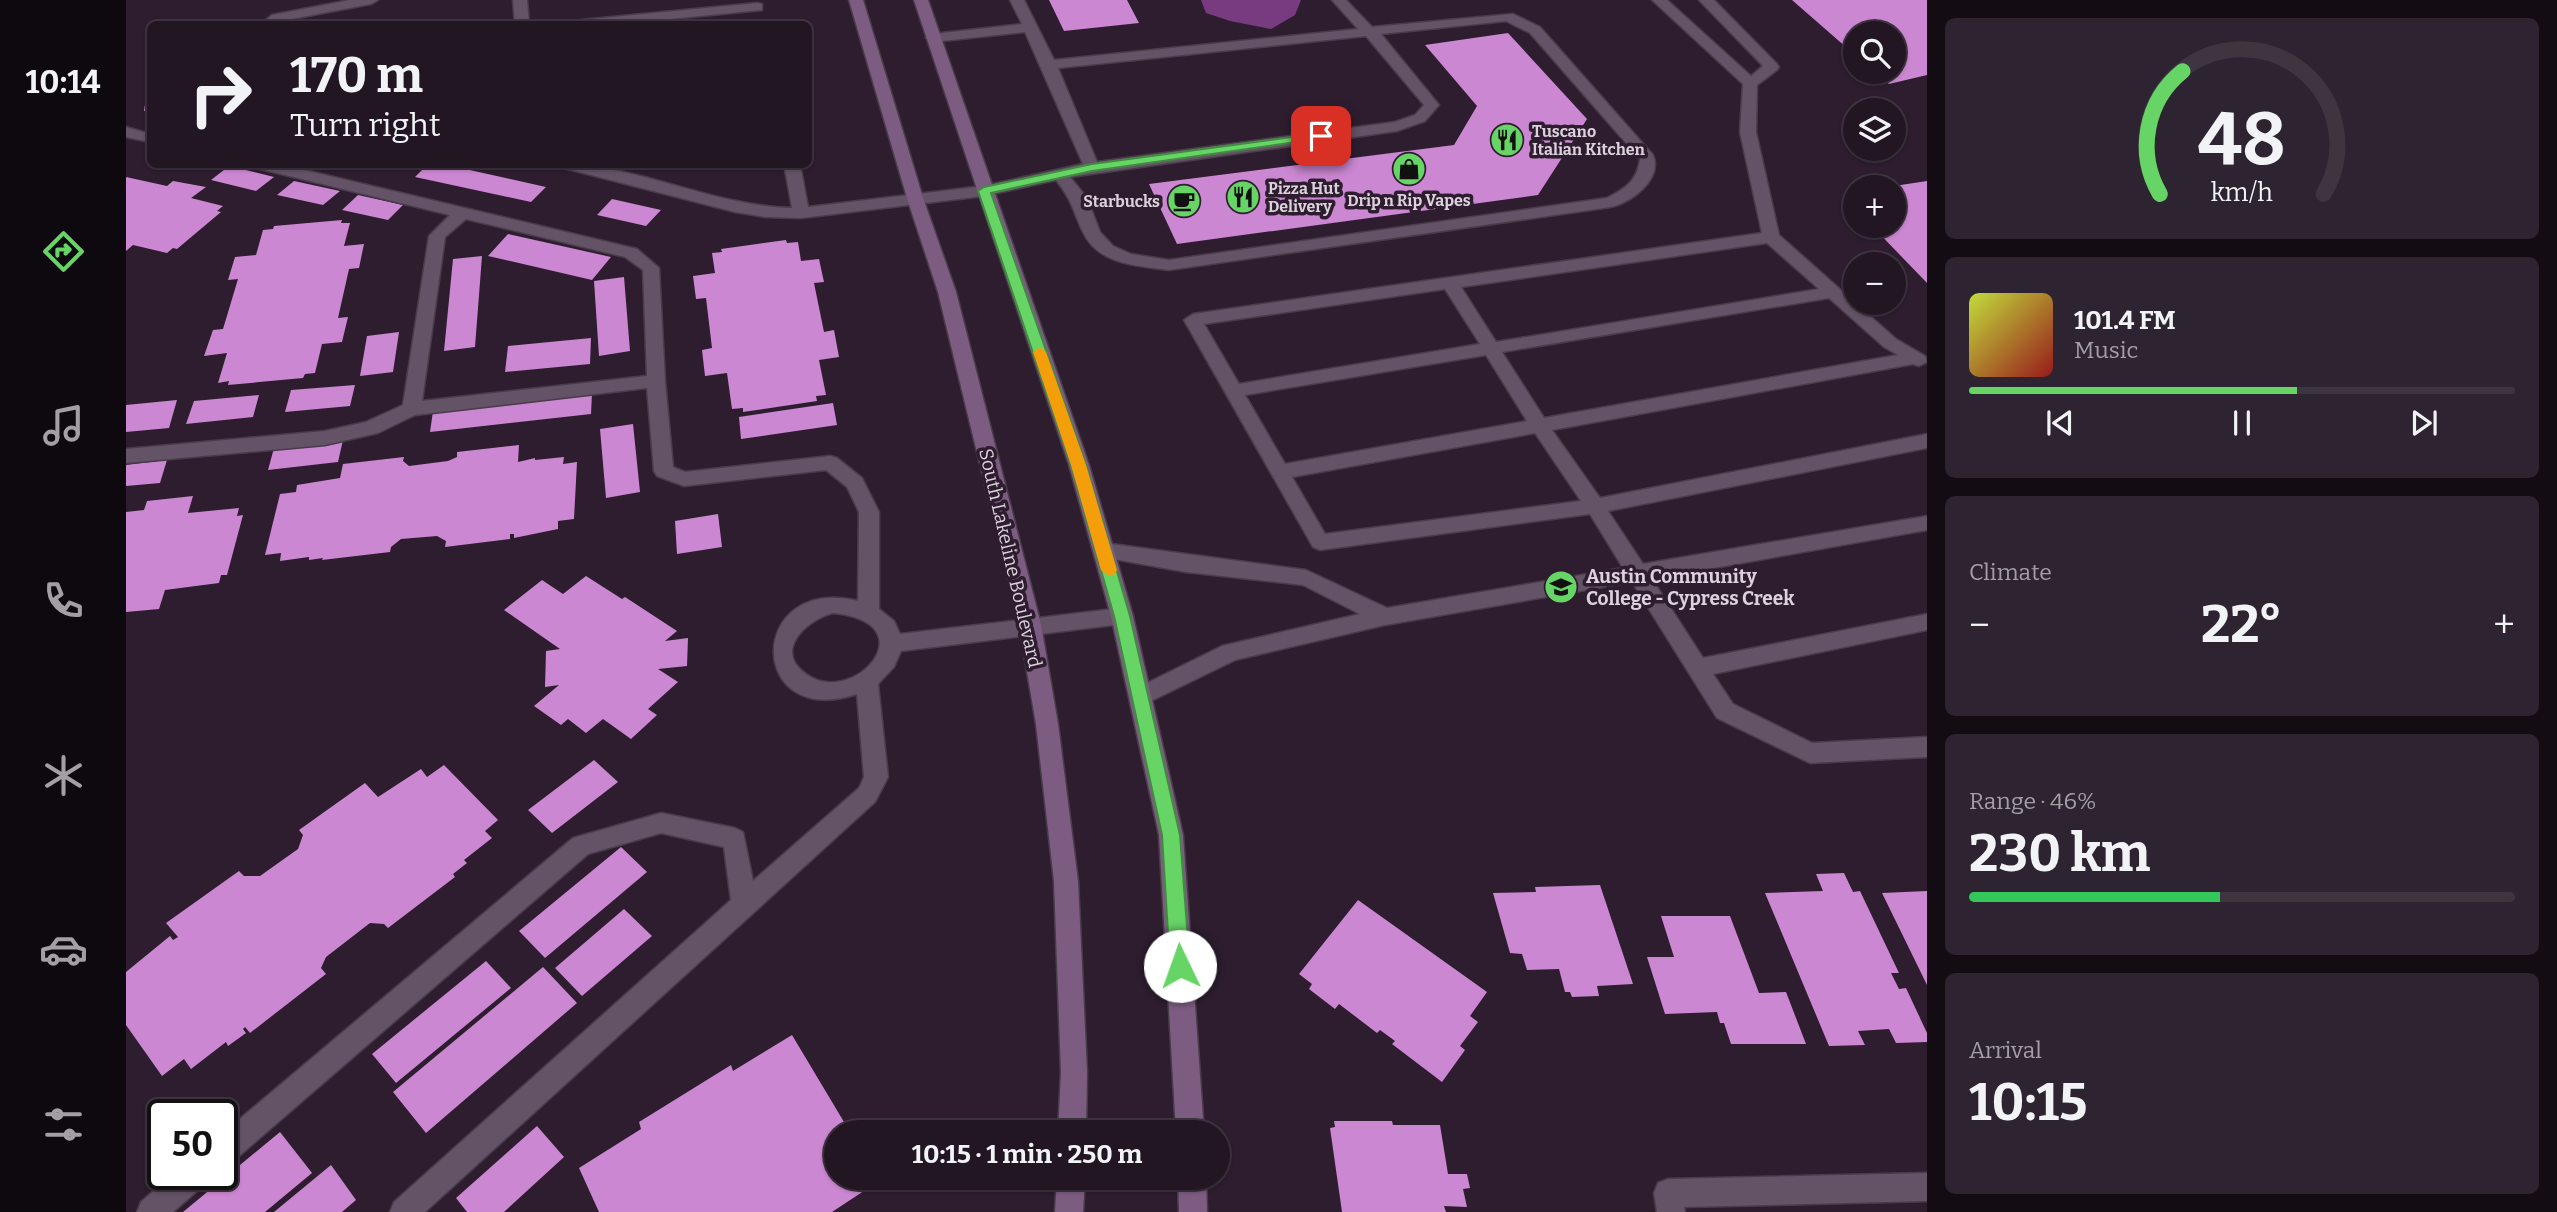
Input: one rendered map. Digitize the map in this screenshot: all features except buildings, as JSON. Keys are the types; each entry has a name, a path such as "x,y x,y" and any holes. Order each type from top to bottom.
{"main road":[{"name":"South Lakeline Boulevard","path":"856,0 915,198 947,292 1030,625 1047,724 1066,881 1074,1072 1072,1120"},
{"path":"921,0 1079,465 1122,616 1171,835 1189,1120"},
{"path":"1069,1212 1070,1190"},
{"path":"1193,1190 1194,1212"}],"street":[{"path":"272,21 371,0"},
{"path":"520,0 522,21"},
{"path":"1017,0 1049,65 1092,167"},
{"path":"579,168 735,207 765,212 801,213 984,191 1092,167 1397,126 1420,118 1432,105 1382,43 1367,31 1339,0"},
{"path":"1659,0 1750,83"},
{"path":"1706,0 1772,66 1750,83 1748,132 1771,237 1890,342 1921,361"},
{"path":"607,21 756,4 760,21"},
{"path":"1049,65 1497,17 1524,23 1535,30 1648,158 1646,174 1636,189 1611,202 1169,265 1127,259 1107,250 1092,234 1079,198 1060,174"},
{"path":"933,38 1030,27"},
{"path":"126,132 147,137"},
{"path":"273,168 461,215 631,253 651,268 656,381 664,471 684,479 830,463 856,483 869,512 868,610"},
{"path":"793,168 801,213"},
{"path":"412,409 437,236 461,215"},
{"path":"1771,237 1193,320 1320,542 1595,506 1927,442"},
{"path":"1450,283 1725,710 1810,753 1927,747"},
{"path":"1233,391 1832,292"},
{"path":"1280,471 1921,361"},
{"path":"126,456 325,438 371,428 412,409 656,381"},
{"path":"1141,696 1230,652 1385,617 1927,523"},
{"path":"1104,551 1306,578 1385,617"},
{"path":"833,605 868,610 885,625 890,645 890,654 878,673 867,681 835,691 814,688 797,681 783,661 783,645 794,623 808,613 833,605"},
{"path":"890,645 1030,625 1122,616"},
{"path":"1697,668 1927,622"},
{"path":"404,1212 867,795 876,777 867,681"},
{"path":"238,1138 581,846 661,823 734,839 744,904"},
{"path":"1671,1212 1668,1193 1927,1187"},
{"path":"151,1212 176,1190"}],"shaded area":[{"path":"1201,0 1301,0 1295,15 1271,29 1206,13"}],"slow traffic":[{"path":"1040,352 1079,465 1109,570"}],"place":[{"name":"Tuscano Italian Kitchen","path":"1507,140"},
{"name":"Drip n Rip Vapes","path":"1409,169"},
{"name":"Pizza Hut Delivery","path":"1243,197"},
{"name":"Starbucks","path":"1184,201"},
{"name":"Austin Community College - Cypress Creek","path":"1561,587"}],"route":[{"path":"1180,966 1171,835 1122,616 1079,465 984,191 1092,167 1321,136"}]}
